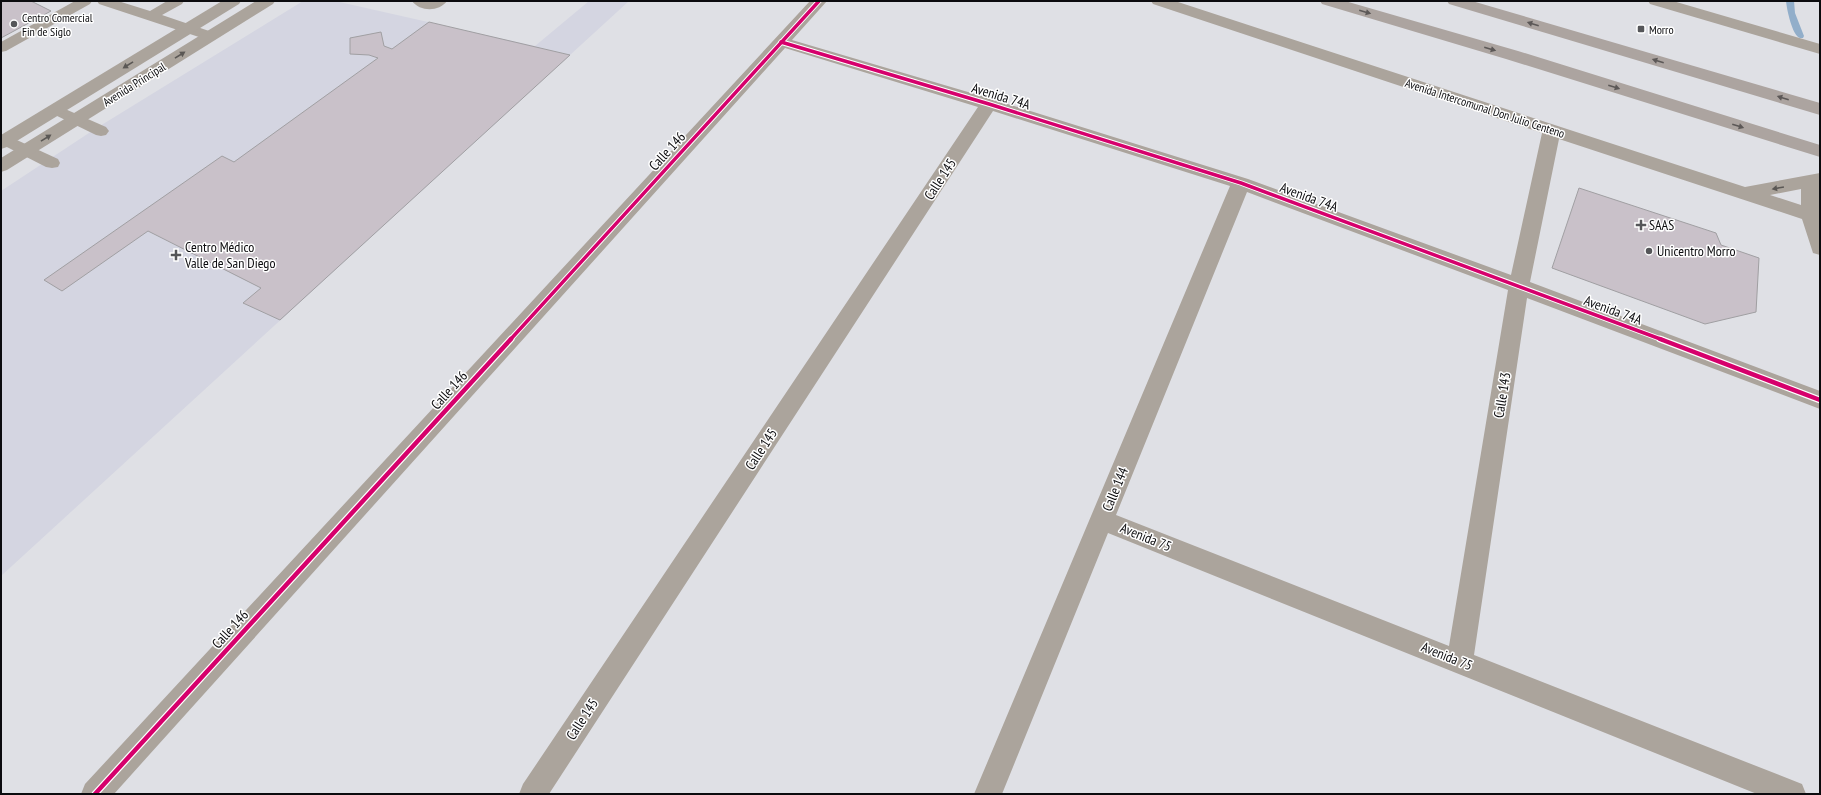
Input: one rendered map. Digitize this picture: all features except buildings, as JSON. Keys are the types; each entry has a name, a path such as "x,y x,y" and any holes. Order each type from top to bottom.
{"main road":[{"path":"1328,1 1527,60 1820,151"},
{"path":"1455,1 1820,109"}],"street":[{"name":"Avenida Principal","path":"3,141 233,1"},
{"name":"Avenida Principal","path":"1,166 267,1"},
{"name":"Calle 146","path":"95,794 819,1"},
{"name":"Avenida Intercomunal Don Julio Centeno","path":"1159,1 1810,216"},
{"path":"1656,1 1820,49"},
{"name":"Avenida 74A","path":"781,42 990,104 1241,183 1702,354 1820,400"},
{"name":"Calle 145","path":"533,794 990,104"},
{"name":"Calle 143","path":"1460,661 1519,286 1552,130"},
{"path":"1744,193 1816,180 1810,216 1820,248"},
{"name":"Calle 144","path":"988,794 1241,183"},
{"name":"Avenida 75","path":"1102,520 1792,794"}],"lane":[{"path":"1,48 85,1"},
{"path":"104,1 210,36"},
{"path":"151,16 177,1"},
{"path":"419,1 433,6 440,1"},
{"path":"56,110 101,131"},
{"path":"3,141 27,150 52,163"}],"shaded area":[{"name":"Centro Médico Valle de San Diego","path":"303,1 335,1 535,46 589,1 629,1 1,576 1,191 95,129"}],"waterway":[{"path":"1790,1 1791,13 1800,36"}],"cycle path":[{"path":"95,794 819,1"},
{"path":"781,42 989,104 1241,183 1701,354 1820,400"}],"place":[{"name":"Centro Comercial Fin de Siglo","path":"14,24"},
{"name":"Morro","path":"1641,29"},
{"name":"SAAS","path":"1641,225"},
{"name":"Unicentro Morro","path":"1649,251"},
{"name":"Centro Médico Valle de San Diego","path":"176,255"}]}
